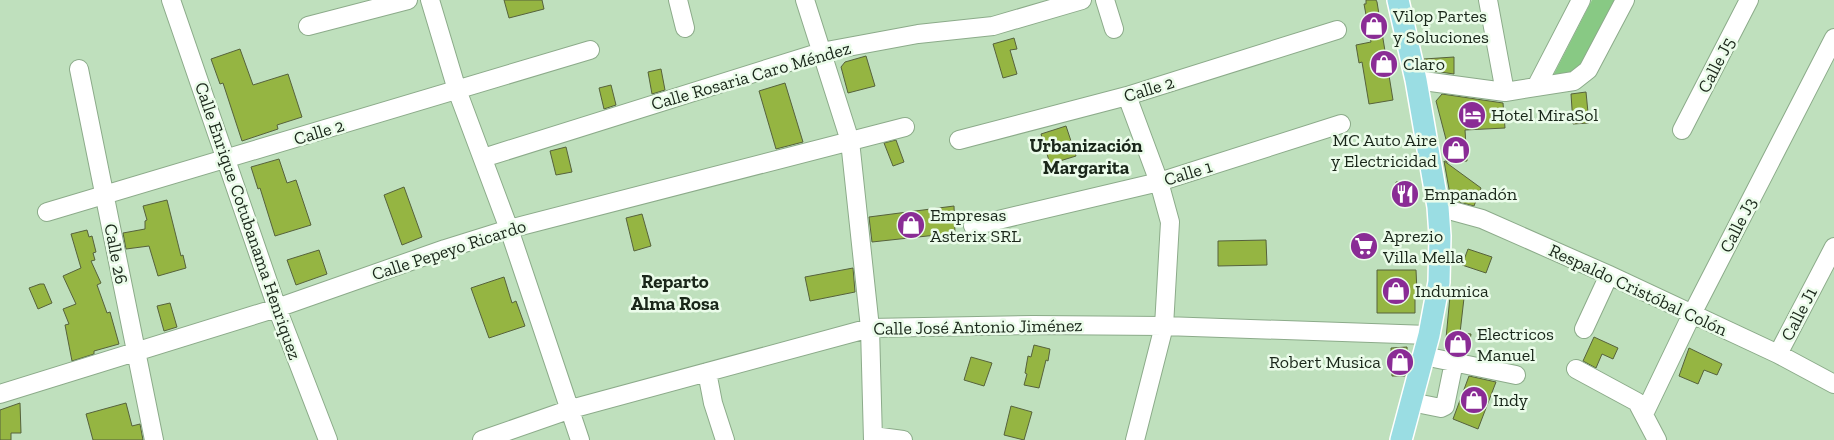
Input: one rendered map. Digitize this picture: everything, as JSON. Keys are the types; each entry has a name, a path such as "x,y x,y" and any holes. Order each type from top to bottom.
{"main road":[{"path":"1398,0 1416,80 1438,207 1440,236 1439,282 1429,335 1401,440"}],"street":[{"name":"Calle Enrique Cotubanama Henriquez","path":"171,0 276,308 328,440"},
{"path":"308,26 408,0"},
{"path":"430,0 457,90 510,229 580,440"},
{"path":"678,0 685,28"},
{"path":"805,0 850,141 870,328 873,438 903,440"},
{"name":"Calle Rosaria Caro Méndez","path":"483,158 821,52 918,34 993,26 1082,0"},
{"path":"1105,0 1114,29"},
{"path":"1488,0 1505,92"},
{"path":"1536,87 1581,0"},
{"path":"1416,80 1505,92 1574,81 1588,70 1625,0"},
{"name":"Calle J5","path":"1682,130 1749,0"},
{"name":"Calle 2","path":"959,140 1127,96 1337,30"},
{"name":"Calle J3","path":"1644,414 1692,314 1834,38"},
{"name":"Calle 2","path":"48,212 590,50"},
{"name":"Calle 26","path":"79,69 154,440"},
{"path":"1127,96 1159,182 1170,222 1164,326 1135,440"},
{"name":"Calle 1","path":"973,226 1159,182 1341,124"},
{"name":"Calle Pepeyo Ricardo","path":"0,394 276,308 445,248 510,229 905,127"},
{"name":"Respaldo Cristóbal Colón","path":"1438,207 1482,219 1609,275 1778,354 1834,384"},
{"name":"Calle J1","path":"1778,354 1834,247"},
{"path":"1584,329 1609,275"},
{"name":"Calle José Antonio Jiménez","path":"482,440 570,409 870,328 1032,325 1164,326 1429,335"},
{"path":"1424,356 1516,375"},
{"path":"1411,402 1441,408 1445,406 1454,362"},
{"path":"1576,369 1637,402 1657,440"},
{"path":"707,372 713,403 725,440"}],"green space":[{"path":"1592,0 1616,0 1582,65 1571,74 1554,74"}],"building":[{"path":"504,0 542,0 544,9 509,18"},
{"path":"1366,0 1376,0 1377,2 1393,100 1369,104 1362,62 1359,63 1356,45 1371,42 1364,4 1366,4"},
{"path":"1014,38 1017,49 1010,50 1017,74 1003,78 993,44"},
{"path":"240,49 253,85 288,74 302,117 277,125 278,129 242,141 223,83 220,84 211,59"},
{"path":"866,56 875,86 848,93 841,67 845,62"},
{"path":"1454,57 1454,74 1427,70 1424,59"},
{"path":"661,69 665,90 652,94 648,72"},
{"path":"785,83 803,142 776,149 759,91"},
{"path":"611,85 616,105 604,109 599,88"},
{"path":"1586,92 1589,123 1573,124 1571,94"},
{"name":"Hotel MiraSol","path":"1442,94 1503,103 1505,128 1465,130 1467,161 1446,162 1445,147 1448,147 1436,101"},
{"path":"1066,126 1076,156 1050,164 1041,134"},
{"path":"896,140 904,162 893,166 884,143"},
{"path":"566,147 572,172 556,175 550,151"},
{"path":"279,159 287,183 296,180 311,225 275,236 260,188 258,189 251,167"},
{"path":"1444,161 1481,188 1474,206 1451,200"},
{"path":"1411,181 1413,197 1398,199 1396,182"},
{"path":"404,187 422,237 402,245 384,195"},
{"path":"167,200 181,256 183,255 186,268 158,276 149,246 126,249 123,233 145,229 145,221 147,220 143,206"},
{"name":"Empresas Asterix SRL","path":"954,206 955,233 872,242 869,217"},
{"path":"642,214 651,246 634,251 626,218"},
{"path":"87,230 89,237 92,236 96,252 93,253 95,260 91,261 101,283 97,285 107,313 110,312 119,344 94,351 94,354 72,361 65,325 69,324 63,309 76,304 63,276 81,268 71,234"},
{"path":"1266,240 1267,265 1218,266 1218,241"},
{"path":"1468,249 1492,257 1486,273 1462,265"},
{"path":"319,250 327,274 296,285 287,260"},
{"path":"853,268 855,292 810,301 805,277"},
{"name":"Indumica","path":"1377,270 1416,270 1417,292 1415,296 1415,313 1377,313"},
{"path":"504,277 512,303 516,301 525,326 489,338 471,288"},
{"path":"44,284 52,303 38,309 29,288"},
{"path":"1450,296 1464,298 1460,333 1471,334 1468,354 1445,349"},
{"path":"170,303 177,327 164,331 157,306"},
{"path":"1594,337 1618,348 1613,359 1602,354 1596,368 1583,361"},
{"path":"1034,345 1050,349 1039,388 1024,385 1028,356 1031,357"},
{"name":"Robert Musica","path":"1407,347 1408,367 1405,376 1392,376 1391,348"},
{"path":"1689,348 1722,364 1717,375 1704,370 1698,384 1679,376"},
{"path":"971,357 992,363 984,386 964,380"},
{"name":"Indy","path":"1469,376 1496,382 1478,429 1453,419"},
{"path":"20,403 21,433 11,433 11,440 0,440 0,410"},
{"path":"126,403 132,426 140,424 143,440 93,440 86,414"},
{"path":"1011,406 1032,412 1024,440 1004,435"}],"place":[{"name":"Vilop Partes y Soluciones","path":"1374,26"},
{"name":"Claro","path":"1384,64"},
{"name":"Hotel MiraSol","path":"1472,115"},
{"name":"MC Auto Aire y Electricidad","path":"1456,150"},
{"name":"Empanadón","path":"1405,194"},
{"name":"Empresas Asterix SRL","path":"911,225"},
{"name":"Aprezio Villa Mella","path":"1364,246"},
{"name":"Indumica","path":"1396,291"},
{"name":"Electricos Manuel","path":"1458,344"},
{"name":"Robert Musica","path":"1400,362"},
{"name":"Indy","path":"1474,400"}],"district":[{"name":"Urbanización Margarita","path":"1086,156"},
{"name":"Reparto Alma Rosa","path":"675,292"}]}
